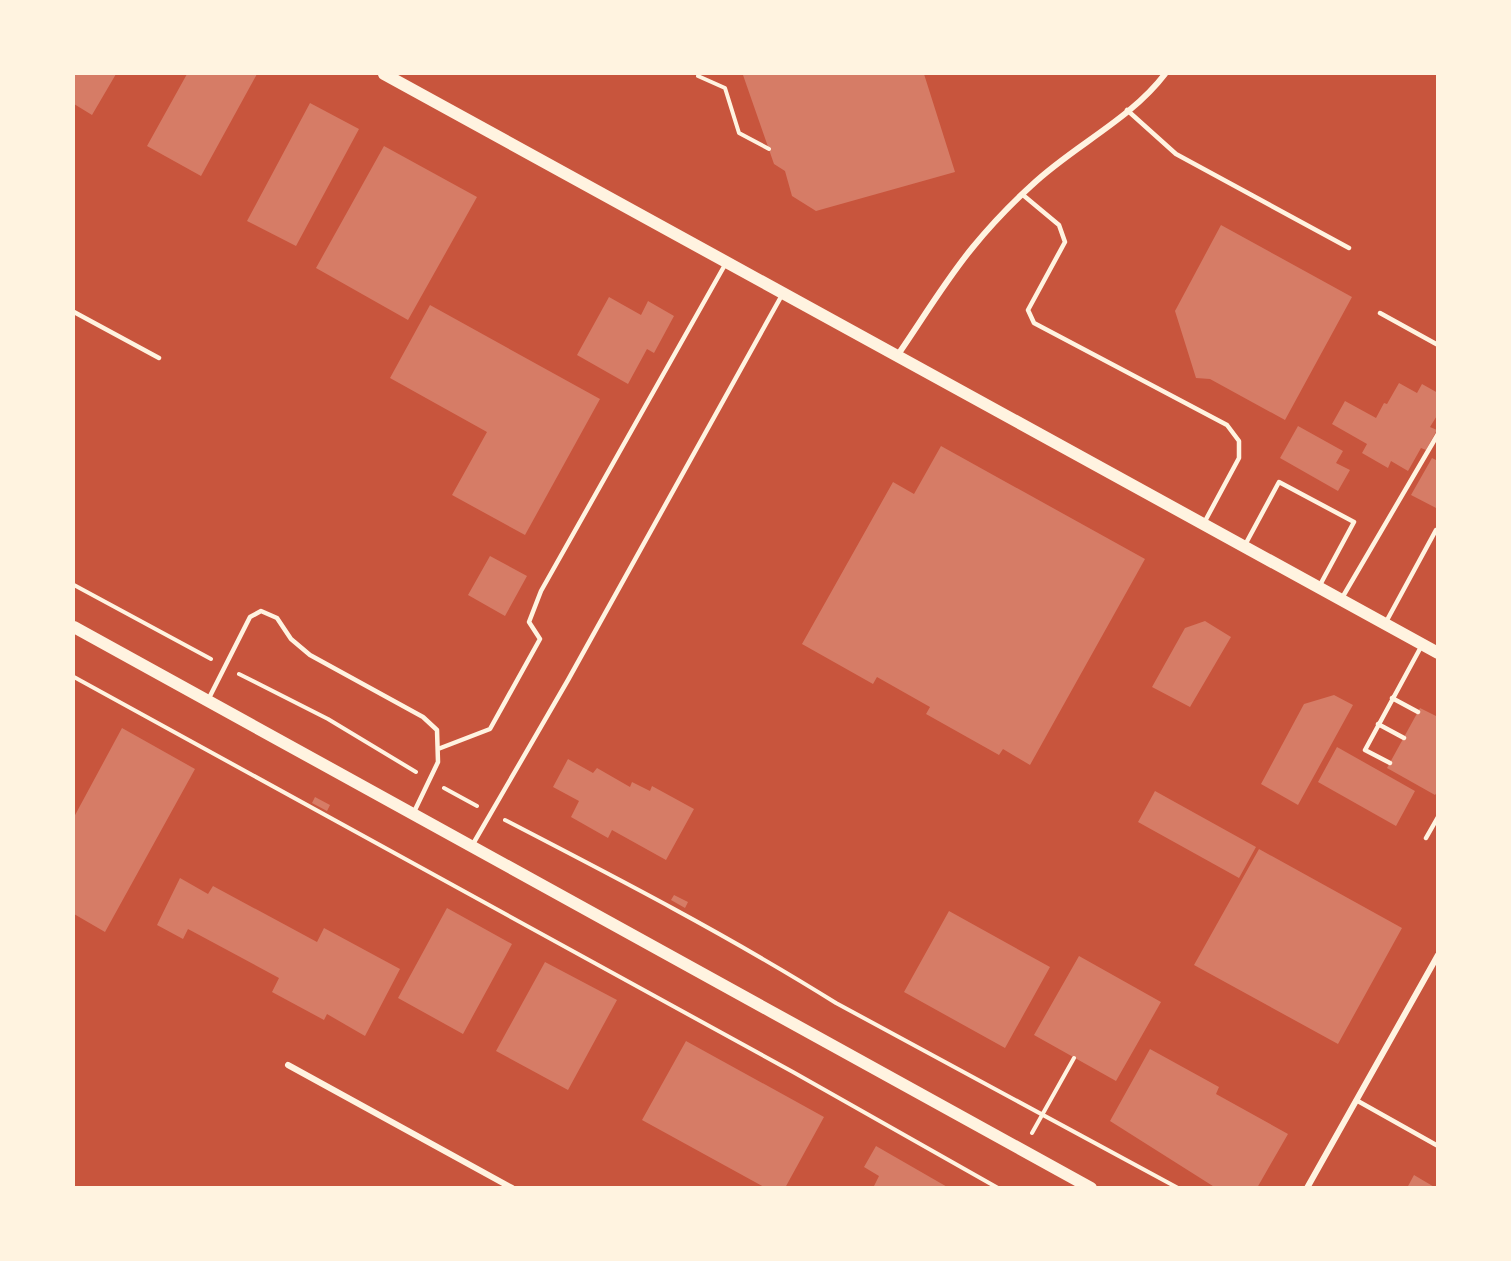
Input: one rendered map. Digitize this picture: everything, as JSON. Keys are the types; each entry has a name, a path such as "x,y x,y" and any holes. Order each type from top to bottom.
{"main road":[{"path":"384,74 1437,653"},
{"path":"74,627 1091,1188"}],"street":[{"path":"897,356 972,248 1001,214 1034,183 1127,111 1156,85 1164,74"},
{"path":"1307,1188 1437,955"},
{"path":"288,1065 512,1188"}],"lane":[{"path":"1127,111 1176,154 1349,248"},
{"path":"1023,195 1059,225 1065,242 1028,310 1034,323 1227,425 1239,441 1239,458 1203,524"},
{"path":"438,749 490,729 540,639 529,622 541,591 726,262"},
{"path":"472,847 568,680 783,293"},
{"path":"74,312 159,358"},
{"path":"1380,313 1437,345"},
{"path":"1341,600 1437,434"},
{"path":"1244,547 1279,482 1354,522 1318,588"},
{"path":"1385,624 1436,530"},
{"path":"207,701 250,617 261,611 277,618 291,639 310,655 423,717 437,730 438,762 412,814"},
{"path":"1390,763 1365,750 1422,645"},
{"path":"1392,698 1418,712"},
{"path":"1378,724 1404,738"},
{"path":"1426,838 1437,817"},
{"path":"1356,1100 1437,1146"}],"path":[{"path":"698,76 725,88 739,133 769,149"},
{"path":"74,585 224,667 328,719 429,780 638,889 790,974 836,1003 1178,1188"},
{"path":"74,677 813,1082 998,1188"},
{"path":"1023,1149 1074,1058"}],"building":[{"path":"74,74 116,74 92,115 74,104"},
{"path":"187,74 257,74 201,176 147,146"},
{"path":"924,74 955,172 816,211 792,196 785,171 774,164 743,75"},
{"path":"310,103 359,129 296,246 247,221"},
{"path":"384,146 477,197 408,320 316,268"},
{"path":"1221,225 1352,297 1285,420 1210,379 1196,378 1175,311"},
{"path":"609,297 641,315 648,301 674,316 654,353 647,349 628,384 577,355"},
{"path":"430,305 600,399 525,535 452,495 487,432 390,378"},
{"path":"1399,383 1417,393 1422,384 1438,393 1438,414 1430,427 1437,430 1426,450 1421,448 1408,471 1391,461 1388,468 1362,453 1367,444 1332,424 1345,401 1376,418"},
{"path":"1298,426 1343,451 1336,463 1350,470 1338,491 1280,458"},
{"path":"941,446 1145,559 1030,765 1003,749 999,755 926,714 930,707 877,677 873,684 802,644 893,482 914,494"},
{"path":"1432,458 1438,461 1438,509 1411,495"},
{"path":"490,556 527,576 505,616 468,595"},
{"path":"1205,621 1231,637 1190,707 1152,687 1185,628"},
{"path":"1334,695 1353,705 1298,805 1261,784 1304,704"},
{"path":"1420,708 1438,717 1438,791 1435,795 1387,768"},
{"path":"122,728 195,769 105,932 74,914 74,817"},
{"path":"1337,747 1415,791 1396,826 1318,782"},
{"path":"568,759 593,773 597,768 630,787 632,782 650,791 652,786 694,809 666,860 612,830 608,838 571,817 579,801 553,787"},
{"path":"1155,791 1256,847 1239,878 1138,822"},
{"path":"315,797 330,805 327,811 312,803"},
{"path":"1259,849 1402,928 1338,1044 1194,965"},
{"path":"180,878 208,894 213,886 317,942 324,928 400,969 365,1036 327,1014 324,1020 272,992 279,978 188,929 183,939 157,925"},
{"path":"674,895 688,902 685,908 671,900"},
{"path":"447,908 512,944 463,1034 398,998"},
{"path":"949,911 1050,967 1005,1048 904,992"},
{"path":"1079,956 1161,1002 1116,1081 1034,1035"},
{"path":"545,962 617,1000 568,1090 496,1051"},
{"path":"686,1041 824,1117 785,1188 766,1188 642,1120"},
{"path":"1150,1049 1219,1087 1216,1094 1288,1134 1257,1188 1216,1188 1110,1121"},
{"path":"876,1146 949,1188 873,1188 879,1176 864,1167"},
{"path":"1414,1175 1436,1188 1407,1188"}]}
